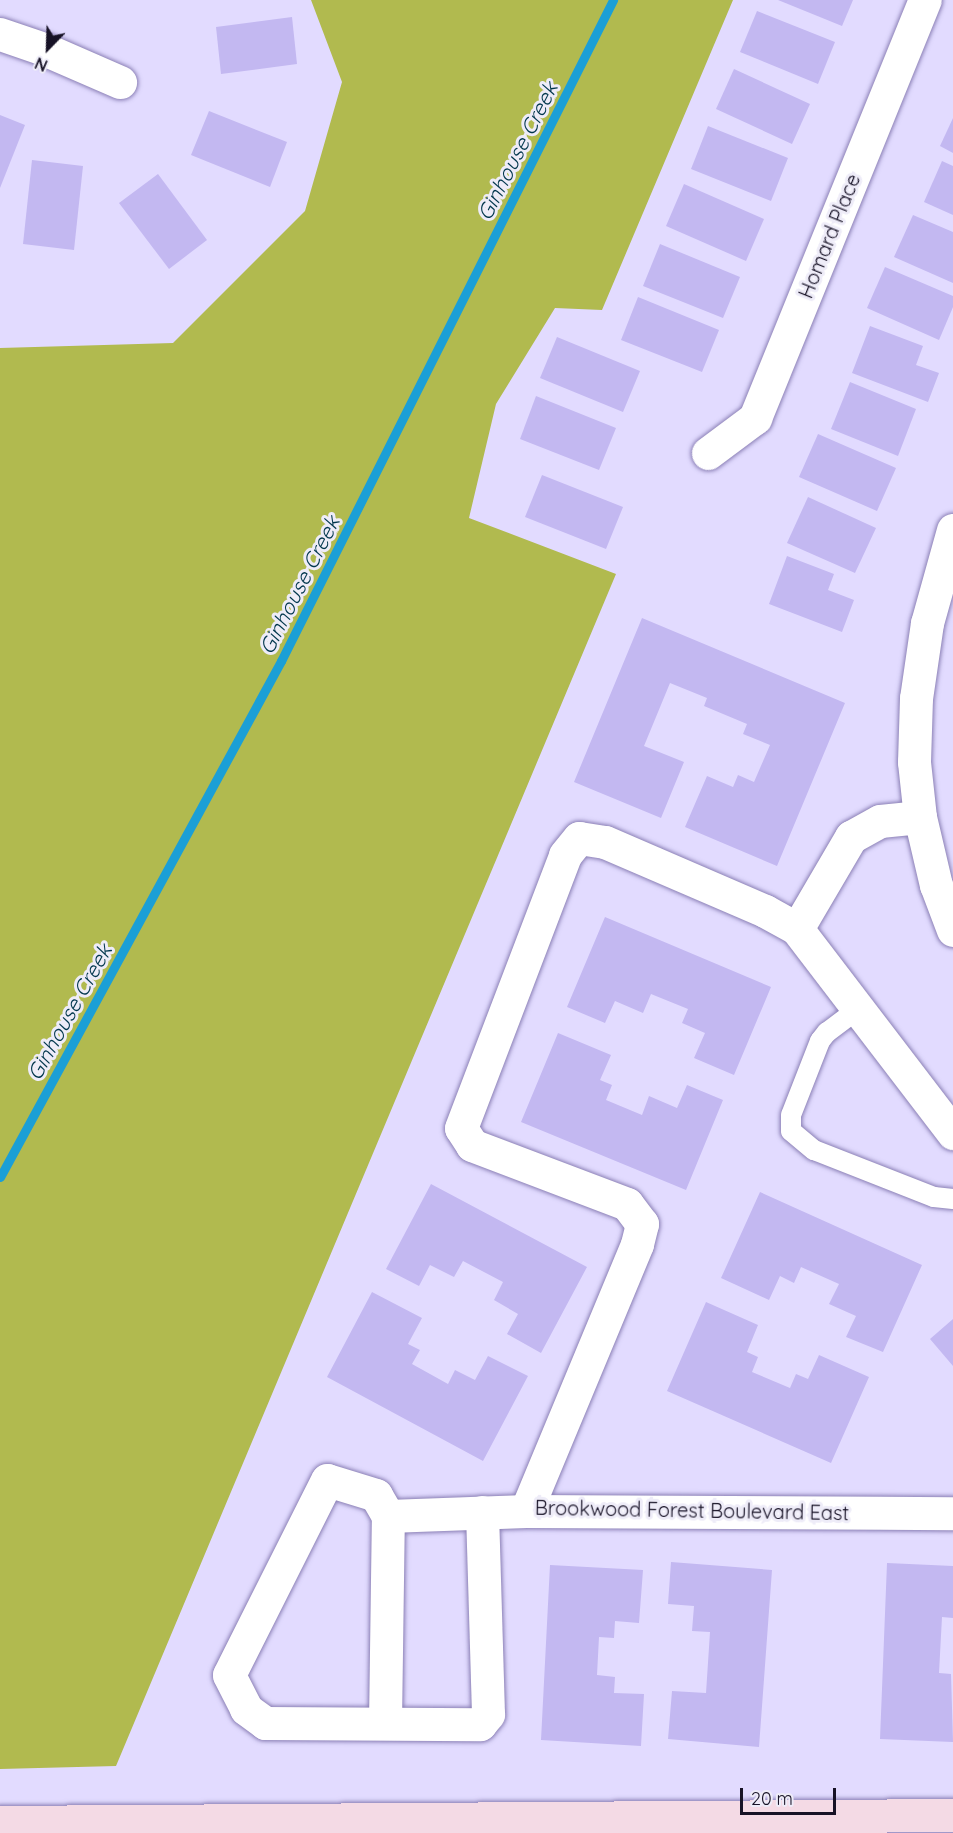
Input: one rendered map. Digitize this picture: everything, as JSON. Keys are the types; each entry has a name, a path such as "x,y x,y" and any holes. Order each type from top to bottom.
{"main road":[{"path":"0,1822 244,1827 953,1815"}],"street":[{"name":"Homard Place","path":"708,453 755,418 925,0"},
{"path":"0,34 44,49 120,82"},
{"path":"952,541 927,623 916,698 914,762 920,817 936,885 953,930"},
{"path":"797,929 851,837 880,821 920,817"},
{"name":"Brookwood Forest Boulevard East","path":"953,1133 797,929 765,911 605,842 579,838 565,855 461,1128 472,1145 627,1204 642,1224 637,1244 526,1511 953,1513"},
{"path":"385,1724 388,1516 376,1495 327,1480 229,1675 246,1708 265,1723 385,1724 480,1724 488,1714 482,1512"},
{"path":"388,1516 526,1511"}],"lane":[{"path":"858,1009 827,1032 820,1041 791,1114 791,1131 814,1150 934,1197 953,1199"}],"green space":[{"path":"311,0 733,0 602,310 555,308 496,404 469,518 616,574 116,1766 0,1769 0,348 173,343 305,211 342,82"}],"building":[{"path":"778,0 853,0 842,26"},
{"path":"757,11 835,42 818,84 740,52"},
{"path":"292,17 297,64 221,74 216,27"},
{"path":"734,69 810,104 792,144 716,109"},
{"path":"209,111 287,142 270,187 191,155"},
{"path":"0,115 25,125 0,188"},
{"path":"953,118 953,153 940,146"},
{"path":"708,126 788,158 771,201 691,169"},
{"path":"32,160 83,166 74,250 23,244"},
{"path":"942,161 953,166 953,215 924,202"},
{"path":"158,174 207,240 169,269 119,203"},
{"path":"684,184 764,219 746,261 666,226"},
{"path":"913,215 953,232 953,283 894,257"},
{"path":"660,244 740,277 723,318 643,286"},
{"path":"885,267 953,296 953,307 939,340 867,308"},
{"path":"638,297 719,330 702,372 621,340"},
{"path":"870,326 923,346 916,365 939,373 928,402 852,373"},
{"path":"557,337 640,371 623,412 540,378"},
{"path":"850,382 916,409 898,456 831,429"},
{"path":"536,396 616,428 599,470 520,439"},
{"path":"818,434 896,468 877,511 799,477"},
{"path":"542,475 623,507 606,549 525,517"},
{"path":"808,497 876,528 855,573 787,543"},
{"path":"787,556 834,574 828,590 854,600 842,632 769,604"},
{"path":"642,618 845,703 777,866 685,827 707,776 733,787 738,775 754,782 770,745 743,734 747,724 704,706 707,698 670,683 644,746 684,762 661,818 574,782"},
{"path":"605,917 771,987 734,1075 694,1058 705,1033 682,1023 688,1009 651,994 643,1013 615,1001 605,1023 567,1007"},
{"path":"558,1033 611,1055 600,1080 612,1085 606,1100 642,1115 649,1096 677,1108 687,1085 723,1100 686,1190 521,1122"},
{"path":"431,1184 587,1267 541,1353 507,1334 518,1314 494,1300 503,1282 463,1261 454,1277 430,1265 419,1286 386,1269"},
{"path":"760,1192 922,1265 883,1352 846,1337 856,1316 829,1304 839,1284 801,1267 794,1283 780,1276 769,1300 721,1278"},
{"path":"372,1292 422,1318 408,1344 420,1350 412,1364 448,1384 455,1370 475,1380 488,1356 528,1376 483,1461 327,1377"},
{"path":"706,1302 758,1325 747,1352 758,1357 752,1372 790,1388 796,1374 808,1379 819,1355 869,1377 831,1463 667,1391"},
{"path":"953,1319 953,1366 930,1339"},
{"path":"671,1562 772,1570 759,1747 668,1739 672,1691 706,1693 710,1632 692,1631 694,1606 668,1604"},
{"path":"887,1563 953,1566 953,1618 942,1617 939,1673 951,1674 953,1742 880,1739"},
{"path":"550,1565 643,1570 639,1623 615,1621 614,1638 599,1637 597,1675 615,1677 614,1693 644,1694 641,1746 541,1740"}],"waterway":[{"name":"Ginhouse Creek","path":"0,1177 281,661 613,0"}]}
